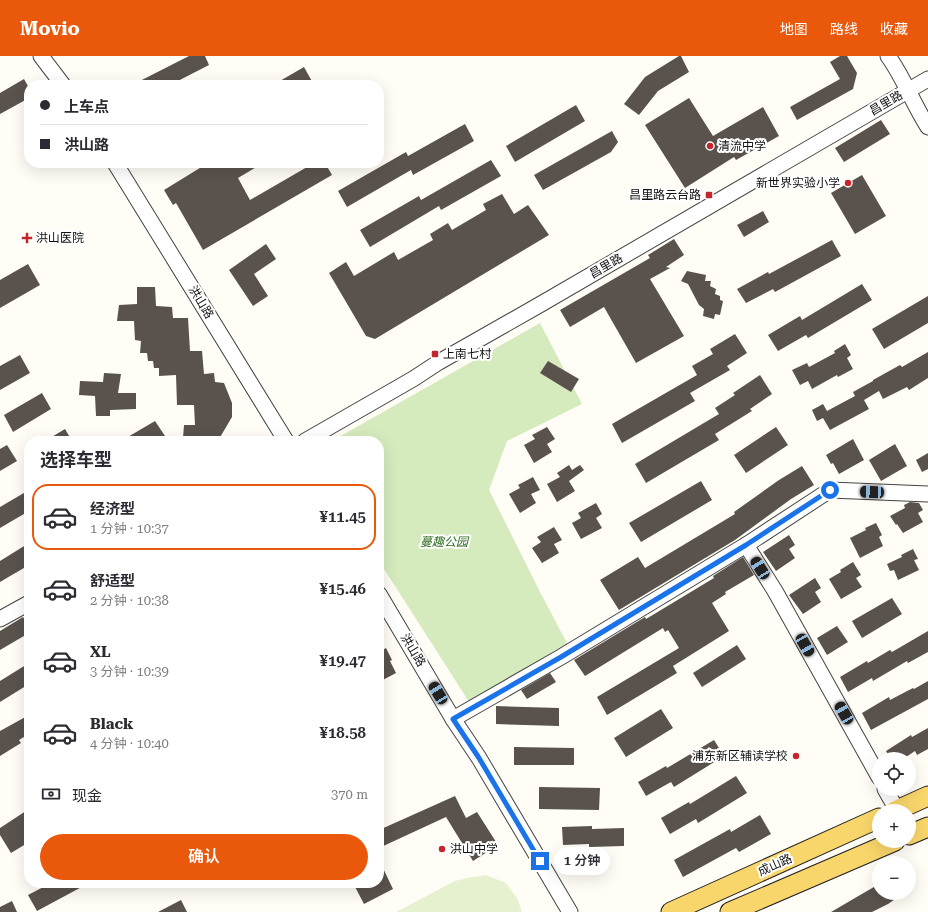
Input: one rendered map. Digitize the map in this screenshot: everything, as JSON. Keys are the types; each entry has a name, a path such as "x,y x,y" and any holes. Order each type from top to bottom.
{"main road":[{"path":"911,804 928,796"},
{"name":"成山路","path":"670,912 872,821"},
{"path":"916,832 928,828"},
{"path":"730,912 879,848"}],"street":[{"path":"41,56 59,80"},
{"path":"888,56 899,72 928,127"},
{"name":"昌里路","path":"314,436 928,79"},
{"name":"洪山路","path":"118,168 283,436"},
{"path":"453,719 561,657 746,545 830,490 928,494"},
{"path":"746,545 778,598 872,765"},
{"name":"洪山路","path":"384,602 453,719 479,758 570,912"},
{"path":"0,619 24,606"}],"green space":[{"name":"蔓趣公园","path":"540,323 582,404 507,441 489,490 568,645 471,705 384,569 384,436 341,436"},
{"path":"486,875 506,883 517,898 522,912 396,912 455,881"}],"building":[{"path":"189,56 205,56 209,65 180,80 142,80"},
{"path":"681,56 689,72 658,91 639,115 624,104 645,77"},
{"path":"840,56 847,56 857,73 853,89 797,120 790,107 840,79 830,62"},
{"path":"304,67 311,80 282,80"},
{"path":"24,79 24,101 0,114 0,93"},
{"path":"689,98 713,136 763,107 779,136 736,160 734,157 685,188 645,125"},
{"path":"576,105 585,121 515,162 506,146"},
{"path":"881,120 890,134 844,162 835,148"},
{"path":"465,124 474,141 413,175 411,170 347,207 338,191 378,168 384,168 384,165 406,152 408,156"},
{"path":"612,131 618,142 611,152 543,190 534,175"},
{"path":"491,160 501,176 441,210 439,206 370,247 360,230 419,196 421,200"},
{"path":"200,168 255,168 238,178 250,200 305,168 328,168 332,175 203,250 176,203 173,205 164,190"},
{"path":"862,175 886,216 855,234 831,193"},
{"path":"502,194 514,214 528,205 549,235 375,339 366,336 329,273 346,262 354,276 394,252 398,260 433,240 430,234 448,223 452,230 486,210 483,204"},
{"path":"763,211 769,222 744,237 737,225"},
{"path":"674,239 684,255 666,267 670,268 650,279 684,336 636,363 604,307 570,327 560,310 650,258 648,255"},
{"path":"832,240 841,256 775,292 773,289 746,303 737,289 768,272 769,274"},
{"path":"266,244 276,259 254,274 268,296 253,306 229,270"},
{"path":"28,264 40,285 0,308 0,280"},
{"path":"687,271 706,275 705,281 711,281 710,286 716,289 715,294 720,296 720,300 723,301 720,315 715,314 714,319 703,316 704,309 699,305 688,284 681,281"},
{"path":"862,284 872,300 808,338 806,335 778,351 768,335 800,316 802,320"},
{"path":"137,287 155,287 156,306 172,307 173,318 188,318 190,351 202,351 204,374 214,373 215,382 224,383 232,403 232,417 221,436 183,436 184,425 195,425 194,405 177,405 176,375 159,376 159,368 154,368 153,361 148,361 147,353 140,353 141,341 135,340 134,321 117,321 119,305 137,304"},
{"path":"928,296 928,323 884,349 872,329"},
{"path":"735,334 747,353 727,366 730,370 690,393 695,401 622,443 612,424 697,375 692,366 713,354 710,349"},
{"path":"845,344 851,355 847,358 853,369 838,377 837,375 812,389 808,381 800,385 792,370 807,363 809,367 835,353 834,351"},
{"path":"928,352 928,378 909,390 907,387 883,399 879,391 864,400 869,409 830,430 823,418 817,421 812,410 823,404 827,411 855,396 853,392 873,380 900,365 902,367"},
{"path":"20,355 30,373 0,390 0,366"},
{"path":"548,361 579,379 571,392 540,373"},
{"path":"104,373 121,374 118,393 136,393 136,409 110,410 110,416 96,416 95,396 79,395 80,381 103,382"},
{"path":"760,375 772,394 750,409 752,411 715,434 719,440 646,483 635,464 719,414 715,408 735,395 733,393"},
{"path":"42,393 51,409 13,432 4,415"},
{"path":"155,421 165,436 130,436"},
{"path":"547,427 555,439 547,444 552,452 534,463 524,445 535,439 532,435"},
{"path":"776,427 788,445 746,473 734,455"},
{"path":"65,429 69,436 53,436"},
{"path":"853,439 864,460 839,474 833,463 831,464 826,455"},
{"path":"895,444 907,466 881,481 869,460"},
{"path":"7,445 17,461 0,471 0,449"},
{"path":"928,453 928,469 922,472 916,460"},
{"path":"569,465 572,470 580,465 584,470 569,481 575,491 557,502 547,484 560,477 557,473"},
{"path":"802,466 814,485 791,499 735,540 619,610 600,580 638,557 645,568 735,514 734,512 779,480"},
{"path":"533,477 540,490 531,494 536,503 520,513 509,494 520,488 518,485"},
{"path":"701,481 712,500 641,542 629,523"},
{"path":"24,493 24,514 0,528 0,507"},
{"path":"910,502 919,503 923,510 918,513 923,522 903,533 890,516 905,508 904,505"},
{"path":"596,503 602,514 596,518 602,528 581,539 572,523 581,518 578,513"},
{"path":"876,523 882,535 879,537 883,546 860,558 850,538"},
{"path":"554,527 562,540 554,544 559,553 542,563 532,548 541,542 537,537"},
{"path":"789,535 795,545 789,549 795,558 776,571 763,552"},
{"path":"24,546 24,568 0,582 0,561"},
{"path":"913,549 918,559 914,560 919,570 898,580 894,570 890,571 887,564 902,557 901,555"},
{"path":"743,557 754,575 725,592 726,594 712,603 729,631 673,666 677,673 607,715 597,697 679,648 668,630 665,632 663,628 585,676 574,660 645,617 646,619 714,578 713,576"},
{"path":"853,562 861,575 856,578 862,587 841,599 829,579 841,572 840,570"},
{"path":"815,578 821,588 815,592 821,602 803,614 789,595"},
{"path":"892,598 902,614 862,638 852,621"},
{"path":"23,617 24,619 24,636 0,650 0,631"},
{"path":"837,626 848,642 827,655 817,638"},
{"path":"928,631 928,652 908,663 907,661 873,681 872,678 848,692 840,677 867,661 868,663 890,650 892,652"},
{"path":"737,645 746,659 702,687 693,673"},
{"path":"386,648 396,673 384,679 384,649"},
{"path":"24,666 24,687 0,702 0,681"},
{"path":"550,673 556,682 527,699 521,690"},
{"path":"928,681 928,699 871,730 862,713 889,697 890,700"},
{"path":"496,706 559,708 559,726 496,724"},
{"path":"661,709 673,728 626,757 614,738"},
{"path":"24,718 24,737 19,740 21,743 0,756 0,731"},
{"path":"928,728 928,749 917,755 915,751 886,751 911,735 912,737"},
{"path":"714,740 724,756 674,787 671,782 646,796 638,782 666,766 667,768"},
{"path":"514,747 574,748 574,765 514,765"},
{"path":"736,776 747,793 698,823 696,819 670,834 661,818 689,802 690,804"},
{"path":"539,787 600,788 599,810 539,809"},
{"path":"455,796 466,818 477,812 498,845 473,861 446,817 384,846 384,828"},
{"path":"24,812 24,845 11,853 0,835 0,828"},
{"path":"760,815 771,834 739,852 736,848 683,877 674,860 730,829 731,832"},
{"path":"592,826 592,829 624,828 624,846 589,847 589,844 563,845 562,827"},
{"path":"384,870 393,889 364,904 356,888 384,888"},
{"path":"41,888 80,888 37,911 28,895"},
{"path":"872,888 872,900 894,900 872,912 831,912"},
{"path":"181,900 187,912 158,912"},
{"path":"12,901 17,912 0,912 0,907"}],"place":[{"name":"清流中学","path":"710,146"},
{"name":"新世界实验小学","path":"848,183"},
{"name":"昌里路云台路","path":"709,195"},
{"name":"洪山医院","path":"27,238"},
{"name":"上南七村","path":"435,354"},
{"name":"浦东新区辅读学校","path":"796,756"},
{"name":"洪山中学","path":"442,849"}],"route":[{"path":"540,861 479,758 453,719 561,657 746,545 830,490"}]}
